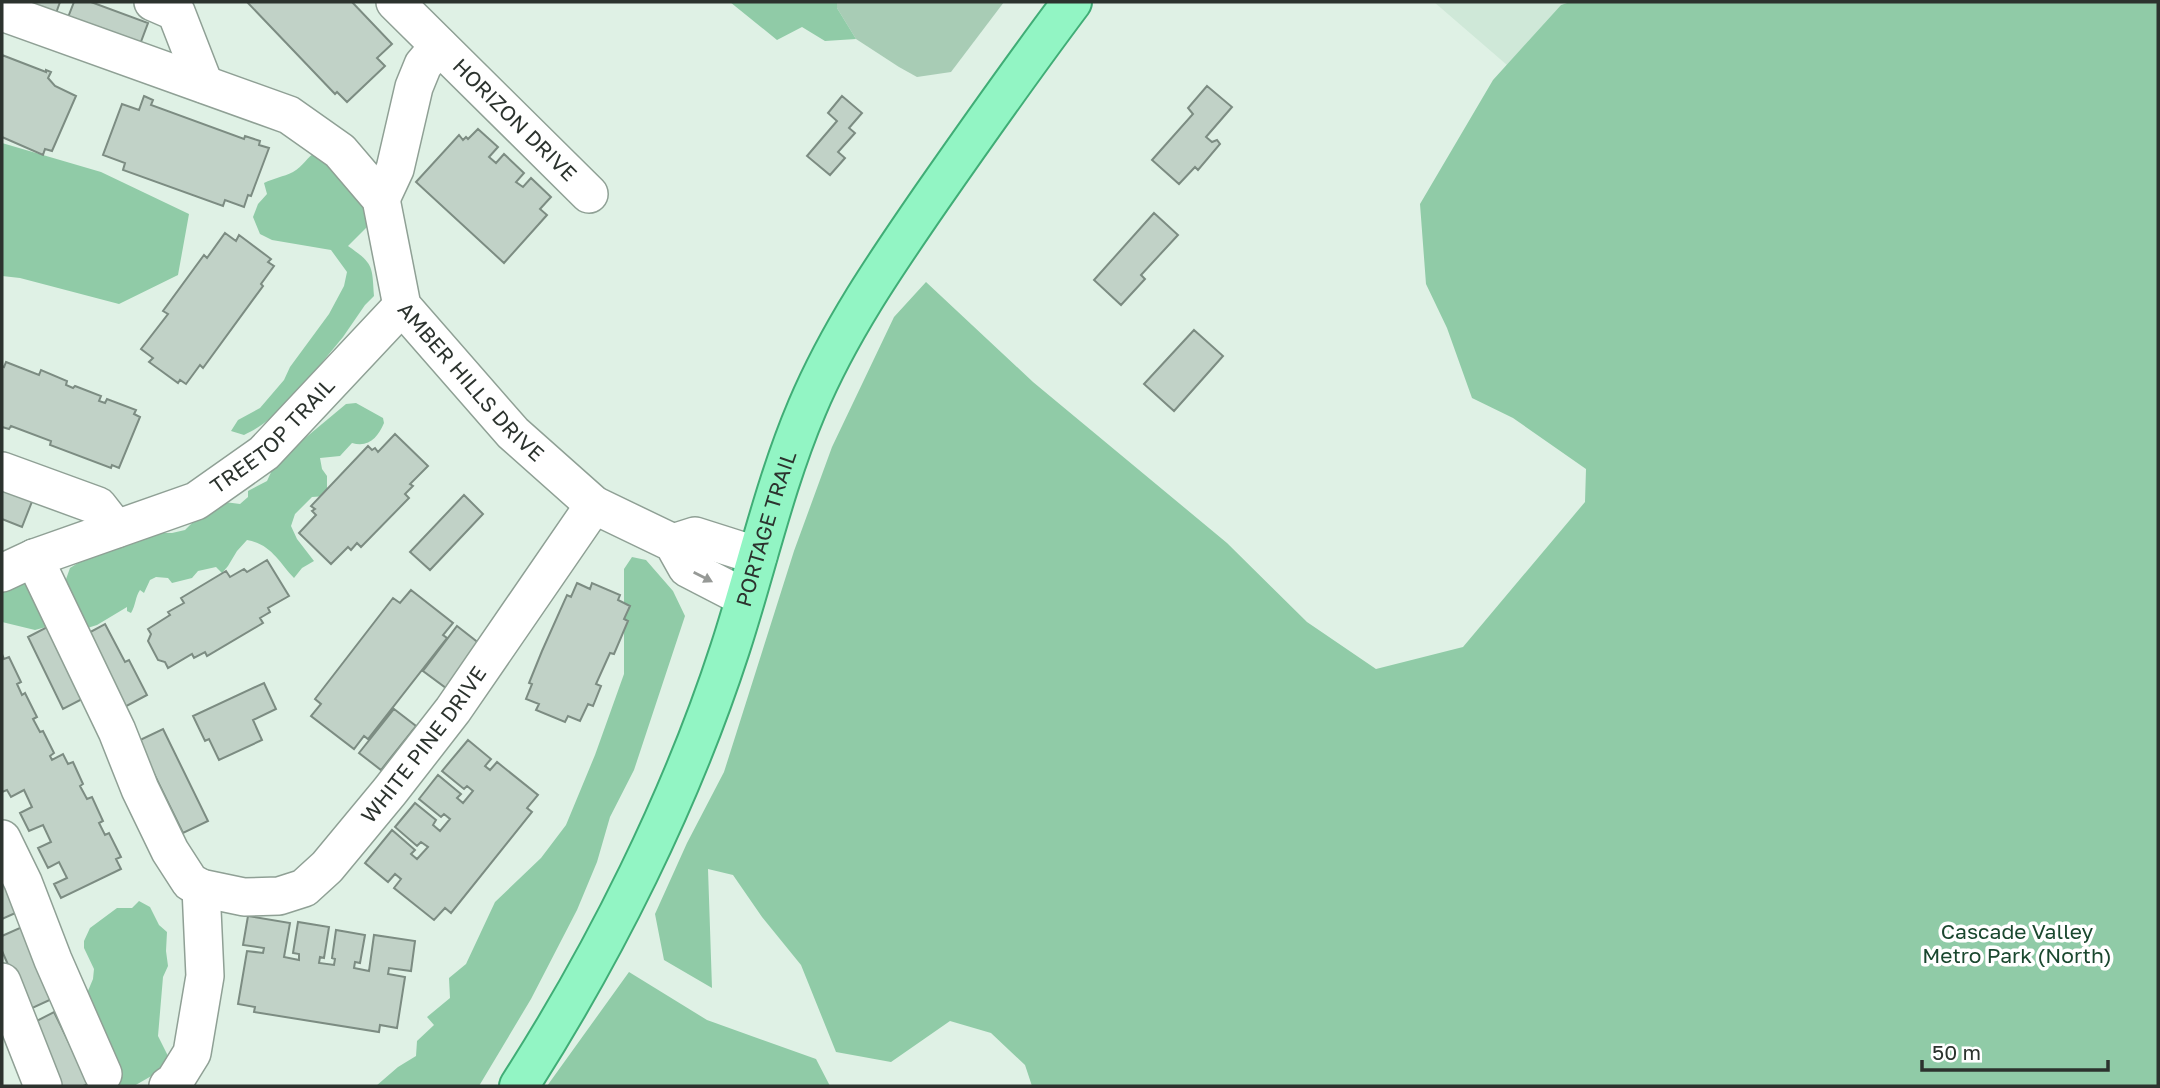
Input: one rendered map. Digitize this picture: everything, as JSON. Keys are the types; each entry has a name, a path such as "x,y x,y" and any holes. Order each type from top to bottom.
{"main road":[{"name":"PORTAGE TRAIL","path":"519,1086 584,978 660,828 710,703 782,474 806,409 838,340 874,281 1016,77 1072,2"}],"street":[{"path":"153,2 176,12 204,84"},
{"name":"HORIZON DRIVE","path":"395,2 589,194"},
{"name":"AMBER HILLS DRIVE","path":"2,12 289,115 340,151 381,199 402,306 513,433 594,505 673,543 687,568 745,598"},
{"name":"HORIZON DRIVE","path":"381,199 394,169 414,86 423,65 439,46"},
{"name":"TREETOP TRAIL","path":"2,573 34,558 196,501 264,453 402,306"},
{"path":"2,471 98,506 116,529"},
{"name":"WHITE PINE DRIVE","path":"201,888 244,897 279,896 304,888 327,867 453,710 594,505"},
{"path":"673,543 695,536 758,556"},
{"path":"34,558 170,851 190,882 201,888 205,976 192,1053 174,1083 168,1086"},
{"path":"2,839 23,882 53,960 103,1074"},
{"path":"2,982 43,1086"}],"shaded area":[{"path":"837,2 1004,2 951,72 917,77 856,39 837,8"},
{"path":"1434,2 1570,2 1561,5 1507,65"}],"green space":[{"path":"730,2 837,2 837,8 856,39 825,41 802,27 777,40"},
{"name":"Cascade Valley Metro Park (North)","path":"1570,2 2158,2 2158,1086 1032,1086 1025,1065 991,1033 950,1021 891,1062 836,1052 801,965 762,917 733,875 708,869 712,988 664,960 655,914 687,843 724,772 794,551 832,447 894,317 926,282 1033,382 1227,543 1307,622 1376,669 1463,647 1585,502 1586,469 1513,418 1472,398 1447,328 1426,284 1420,204 1493,80 1561,5"},
{"path":"2,143 101,172 189,214 178,275 119,304 20,278 2,276"},
{"path":"317,152 346,176 367,214 369,225 348,246 370,266 374,296 283,410 244,435 231,431 238,420 260,408 284,380 290,367 329,314 344,286 347,272 331,250 272,240 260,234 253,217 258,204 267,194 264,183 293,172"},
{"path":"356,403 383,418 384,423 376,437 368,443 352,443 340,456 320,458 322,469 327,476 327,496 312,497 295,514 291,526 297,539 314,561 302,568 294,578 262,545 247,540 222,573 216,567 198,571 192,578 172,583 168,578 156,577 150,580 144,593 140,590 131,613 127,611 127,607 97,625 81,630 65,582 70,568 86,558 122,547 140,533 172,533 185,530 217,501 240,504 248,497 248,491 267,481 273,468 291,453 292,449 346,404"},
{"path":"632,557 646,560 673,591 685,616 634,770 610,817 597,862 577,910 531,999 479,1086 376,1086 416,1056 417,1041 434,1025 427,1017 450,998 449,978 466,964 495,902 541,858 566,825 624,674 624,569"},
{"path":"28,581 53,617 46,627 35,630 2,622 2,584"},
{"path":"139,901 150,907 159,925 167,932 168,966 163,977 158,1036 169,1058 160,1071 134,1086 111,1086 85,998 94,969 84,948 84,941 90,928 117,908 132,908"},
{"path":"629,972 707,1020 816,1059 830,1086 547,1086"}],"building":[{"path":"17,2 60,2 55,16"},
{"path":"74,2 91,2 148,23 139,47 67,20"},
{"path":"247,2 352,2 392,44 377,58 385,66 347,102 337,92 335,94"},
{"path":"2,55 51,72 48,78 55,86 76,96 52,151 45,149 43,155 2,137"},
{"path":"1207,86 1232,107 1206,137 1212,142 1217,140 1220,144 1198,170 1195,167 1179,184 1152,160 1193,114 1188,108"},
{"path":"144,96 153,100 151,105 244,139 245,136 260,141 259,145 269,148 251,196 248,195 244,207 225,200 223,206 123,170 125,163 103,155 122,104 139,110"},
{"path":"842,96 862,113 849,128 855,133 838,152 845,158 830,175 807,156 837,121 828,113"},
{"path":"478,129 498,147 489,157 496,163 504,154 524,173 516,182 523,187 531,178 551,197 540,209 547,215 504,263 416,182 459,135 463,140 466,137 468,139"},
{"path":"1154,213 1178,235 1141,275 1145,279 1121,305 1094,280"},
{"path":"225,233 236,241 239,235 271,259 268,262 274,266 261,284 263,286 203,368 200,365 186,384 180,380 178,383 149,362 153,358 141,349 168,314 163,311 204,255 207,258"},
{"path":"1194,330 1223,356 1174,411 1144,384"},
{"path":"6,362 39,375 41,370 67,381 66,385 101,396 99,401 105,403 107,399 136,410 134,414 140,417 119,468 112,465 111,468 50,445 51,441 11,426 9,429 2,427 2,366 4,367"},
{"path":"395,434 428,466 410,484 413,486 405,494 409,498 361,547 357,543 351,550 348,547 331,564 299,533 316,515 311,506 368,446 378,452"},
{"path":"2,486 33,499 22,527 2,519"},
{"path":"464,495 483,514 430,570 410,552"},
{"path":"267,560 289,596 268,608 270,612 260,618 263,623 207,656 205,652 194,658 192,654 168,668 165,662 158,660 148,641 151,634 148,629 184,603 181,598 226,571 230,577 244,569 247,572"},
{"path":"577,583 590,589 592,583 620,595 618,600 630,606 624,619 628,621 614,654 610,653 596,684 601,686 593,706 588,704 580,721 568,716 565,722 536,710 539,704 526,699 532,684 529,683 542,651 567,595 571,597"},
{"path":"411,590 453,623 443,635 447,638 368,739 364,736 354,749 311,716 321,704 315,699 393,598 400,603"},
{"path":"53,624 88,696 63,709 28,637"},
{"path":"105,624 125,662 129,660 147,695 121,709 83,636"},
{"path":"457,626 480,644 446,688 423,671"},
{"path":"2,654 4,659 9,657 21,682 17,684 22,695 25,693 37,717 33,719 40,732 43,731 54,753 50,756 52,760 63,754 68,764 73,762 83,784 80,786 87,799 92,797 103,821 99,823 105,835 109,833 121,857 116,859 121,869 61,898 54,884 67,878 59,862 48,868 38,848 51,842 43,825 29,831 20,813 32,807 24,790 11,797 7,790 2,792"},
{"path":"264,683 276,709 253,720 262,740 219,760 209,739 205,741 193,716"},
{"path":"394,709 416,726 381,770 359,753"},
{"path":"163,729 208,821 183,833 138,741"},
{"path":"468,740 491,759 485,766 490,770 497,762 538,795 527,808 532,812 451,913 445,908 434,920 394,888 401,879 395,874 388,882 365,863 392,830 415,850 411,854 417,859 428,847 421,842 417,846 395,827 415,803 436,820 433,825 440,831 450,819 444,814 441,817 419,799 438,775 461,794 457,798 463,803 473,791 467,786 464,789 442,771"},
{"path":"2,874 20,911 2,919"},
{"path":"248,916 290,923 284,957 299,960 299,954 293,953 298,922 329,927 324,958 320,957 319,963 334,965 335,959 332,958 336,930 365,935 360,963 355,962 354,968 369,971 374,935 415,941 411,971 389,968 388,974 405,977 397,1028 380,1025 379,1032 254,1012 255,1007 238,1004 247,951 263,953 264,948 243,945"},
{"path":"22,927 54,998 28,1010 2,951 2,936"},
{"path":"54,1012 89,1084 59,1086 29,1025"}]}
